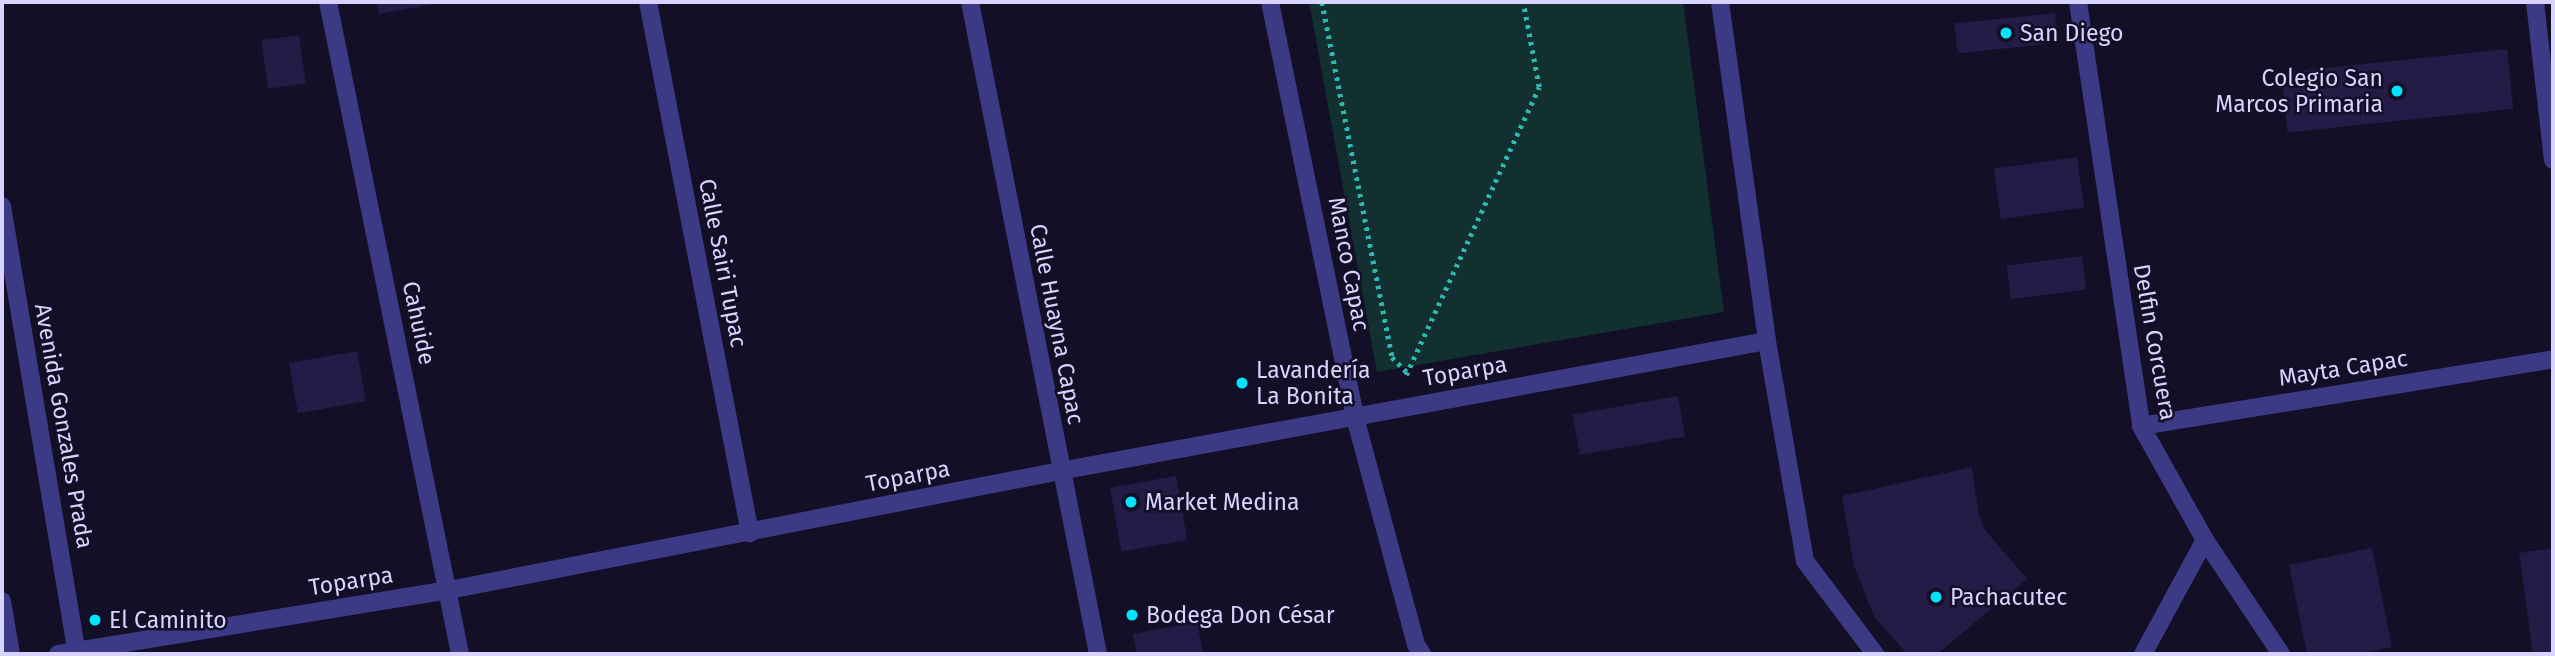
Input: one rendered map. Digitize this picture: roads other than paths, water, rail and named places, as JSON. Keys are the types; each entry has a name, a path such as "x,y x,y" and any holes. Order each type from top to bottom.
{"street":[{"name":"Cahuide","path":"328,2 460,654"},
{"name":"Calle Sairi Tupac","path":"648,2 750,533"},
{"name":"Calle Huayna Capac","path":"970,2 1098,654"},
{"name":"Manco Capac","path":"1270,2 1355,416 1416,645 1422,654"},
{"path":"1720,2 1767,341 1805,561 1875,654"},
{"name":"Delfin Corcuera","path":"2078,2 2141,426 2205,540 2281,654"},
{"path":"2535,2 2553,160"},
{"name":"Avenida Gonzales Prada","path":"2,206 77,653"},
{"name":"Toparpa","path":"58,654 449,590 1060,471 1767,341"},
{"name":"Mayta Capac","path":"2141,426 2553,359"},
{"path":"2143,654 2205,540"},
{"path":"2,601 10,654"}],"place":[{"name":"San Diego","path":"2006,33"},
{"name":"Colegio San Marcos Primaria","path":"2397,91"},
{"name":"Lavandería La Bonita","path":"1242,383"},
{"name":"Market Medina","path":"1131,502"},
{"name":"Pachacutec","path":"1936,597"},
{"name":"Bodega Don César","path":"1132,615"},
{"name":"El Caminito","path":"95,620"}]}
